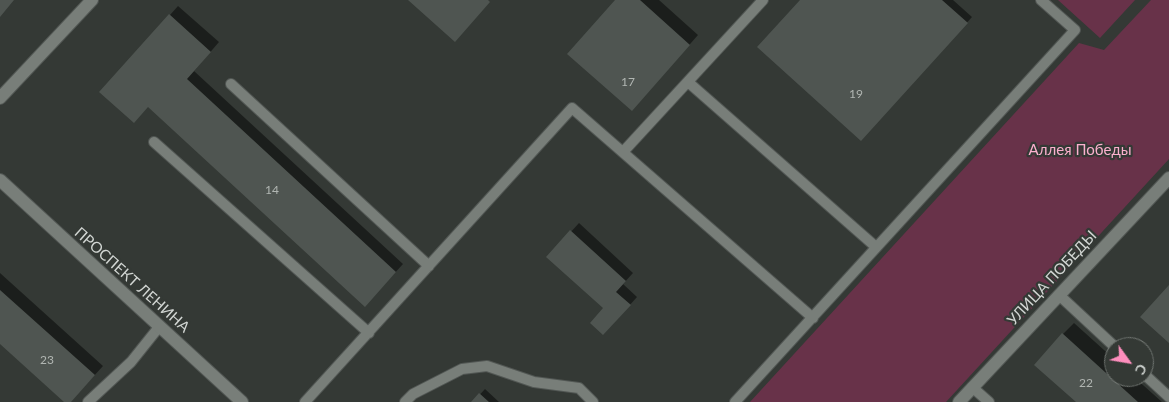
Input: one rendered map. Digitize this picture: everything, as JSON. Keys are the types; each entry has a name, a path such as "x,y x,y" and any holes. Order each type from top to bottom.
{"street":[{"path":"0,98 92,0"},
{"name":"УЛИЦА ПОБЕДЫ","path":"959,402 1169,178"},
{"name":"ПРОСПЕКТ ЛЕНИНА","path":"0,180 242,402"}],"lane":[{"path":"623,152 763,0"},
{"path":"734,402 1075,30 1041,0"},
{"path":"688,82 876,247"},
{"path":"231,84 429,266"},
{"path":"305,402 572,108 813,318"},
{"path":"154,142 369,333"},
{"path":"1059,295 1104,337"},
{"path":"88,402 130,362 159,327"},
{"path":"405,402 413,394 462,369 488,366 534,382 579,388 593,402"},
{"path":"1154,383 1169,397"},
{"path":"972,387 989,402"}],"green space":[{"path":"1058,0 1135,0 1100,38"},
{"name":"Аллея Победы","path":"1151,0 1169,0 1169,159 946,402 750,402 1079,43 1104,50"}],"building":[{"path":"0,0 14,0 0,17"},
{"path":"408,0 488,0 490,2 455,42"},
{"path":"615,0 640,0 690,45 632,111 567,54"},
{"path":"800,0 942,0 968,23 861,141 757,47"},
{"path":"169,14 211,52 187,79 396,272 365,307 148,107 134,123 99,92"},
{"path":"570,230 626,281 616,292 631,305 603,335 590,323 603,308 546,257"},
{"path":"1169,285 1169,343 1140,317"},
{"path":"0,290 95,375 71,402 64,402 0,344"},
{"path":"1062,333 1104,371 1104,387 1121,387 1138,402 1076,402 1034,365"},
{"path":"479,393 489,402 471,402"}]}
